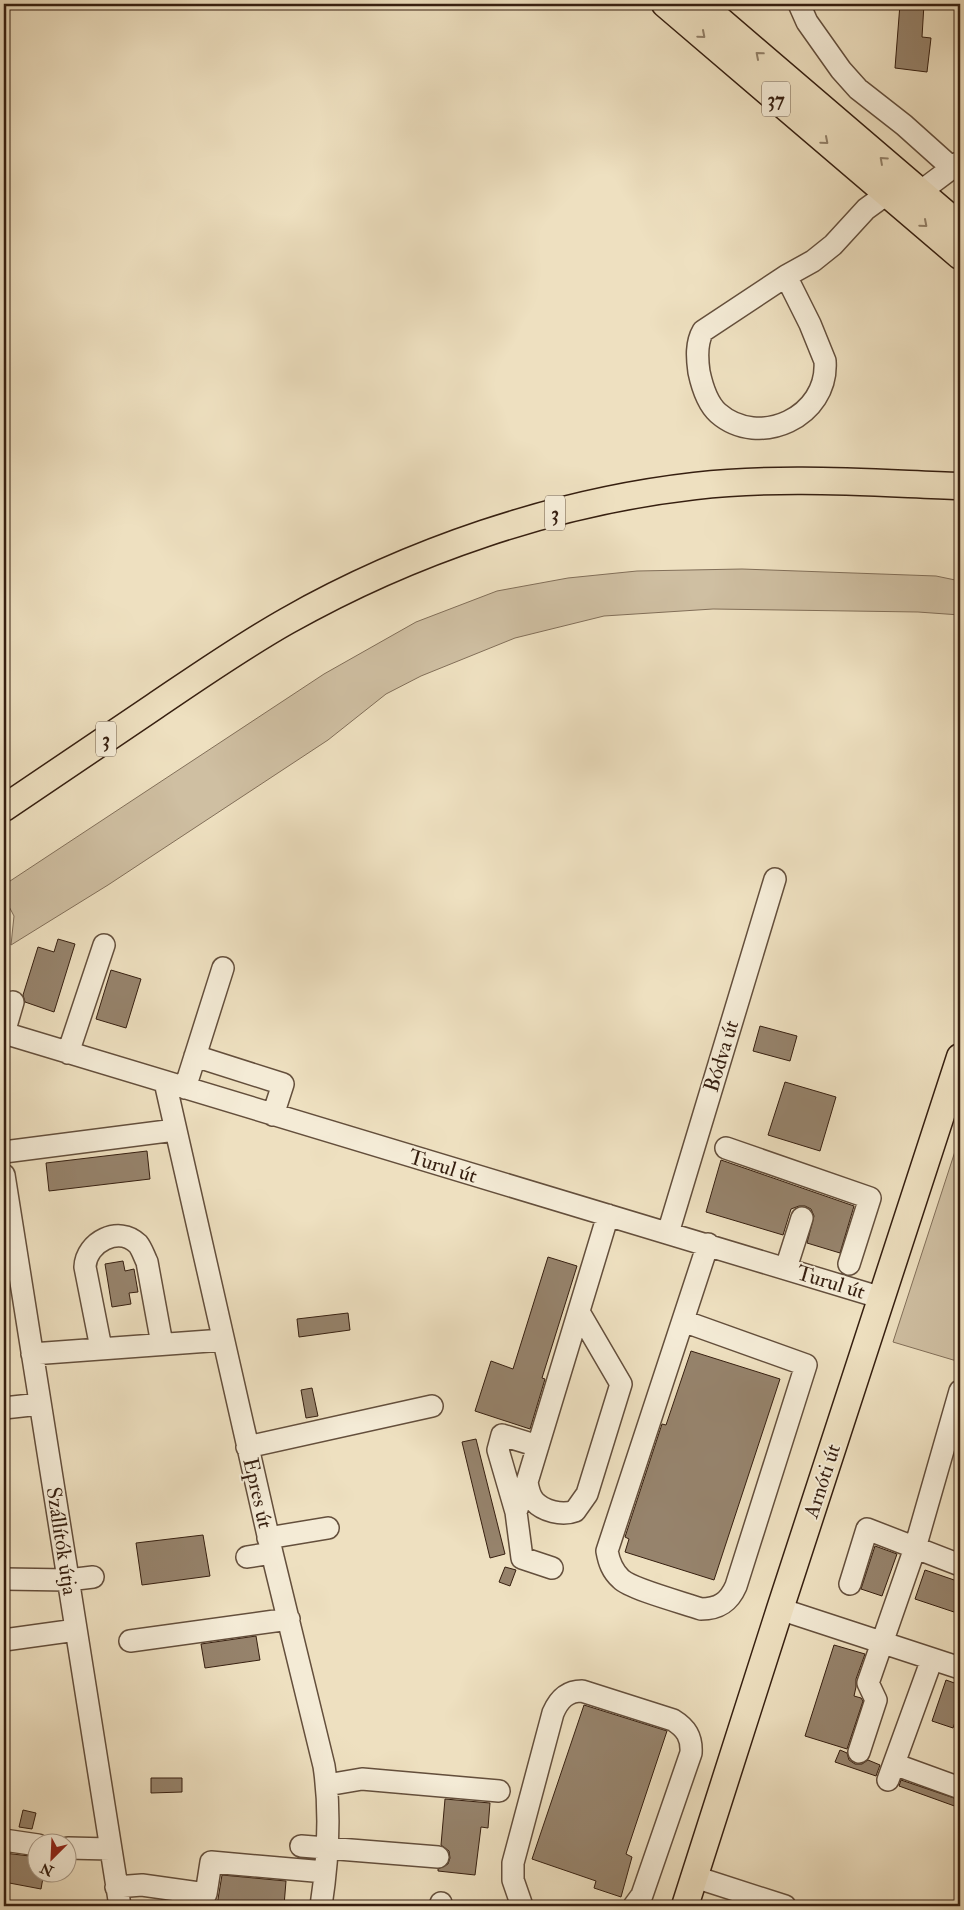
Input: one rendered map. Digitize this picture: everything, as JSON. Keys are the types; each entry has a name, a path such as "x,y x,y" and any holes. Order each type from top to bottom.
{"main road":[{"name":"37","path":"665,4 960,256"},
{"name":"37","path":"701,4 960,226"},
{"name":"3","path":"4,808 208,670 288,621 332,597 390,570 474,538 541,517 606,501 655,491 697,486 804,480 960,486"},
{"name":"3","path":"934,485 960,491"},
{"name":"Arnóti út","path":"686,1906 780,1609 960,1057"}],"street":[{"path":"800,4 808,22 841,70 858,89 956,165 920,192"},
{"path":"786,276 810,324 825,361 826,368 822,385 812,404 795,420 772,427 740,425 717,412 702,386 697,350 703,330 786,276 813,261 833,244 866,209 888,193"},
{"name":"Bódva út","path":"668,1233 775,879"},
{"path":"68,1053 104,945"},
{"path":"175,1085 195,1056 223,968"},
{"path":"4,1033 13,1002"},
{"name":"Turul út","path":"4,1033 882,1298"},
{"path":"195,1056 283,1084 273,1115"},
{"name":"Epres út","path":"175,1085 175,1130 270,1546 324,1766 327,1785 327,1848 321,1906"},
{"path":"4,1152 175,1130"},
{"path":"726,1148 870,1198 849,1264"},
{"name":"Szállítók útja","path":"4,1175 118,1897"},
{"path":"516,1512 527,1482 608,1215"},
{"path":"786,1268 802,1218"},
{"path":"101,1348 85,1260 92,1247 99,1242 123,1236 137,1244 147,1262 162,1344"},
{"path":"683,1321 806,1365 736,1586 726,1602 710,1609 701,1609 628,1585 614,1571 609,1562 607,1551 708,1244"},
{"path":"527,1482 529,1493 534,1501 547,1509 560,1514 575,1511 582,1503 590,1485 621,1384 579,1312"},
{"path":"32,1354 223,1340"},
{"path":"859,1752 876,1700 868,1683 915,1548 960,1391"},
{"path":"4,1408 40,1404"},
{"path":"248,1447 432,1406"},
{"path":"538,1446 502,1435 498,1450 516,1512 522,1558 552,1568"},
{"path":"247,1557 270,1546 328,1528"},
{"path":"850,1584 867,1529 960,1565"},
{"path":"4,1579 68,1580 93,1577"},
{"path":"780,1609 960,1668"},
{"path":"130,1641 289,1619"},
{"path":"4,1640 76,1630"},
{"path":"932,1659 891,1772 960,1788"},
{"path":"522,1906 513,1880 513,1863 553,1713 560,1700 570,1692 575,1691 582,1691 673,1720 690,1737 691,1753 642,1895 634,1906"},
{"path":"327,1785 362,1779 499,1791"},
{"path":"4,1840 28,1844"},
{"path":"301,1846 438,1857"},
{"path":"78,1848 110,1849"},
{"path":"118,1897 142,1885 206,1894 211,1862 325,1872"},
{"path":"695,1877 786,1906"}],"shaded area":[{"path":"742,569 936,576 960,581 960,615 918,612 713,609 604,616 515,638 421,676 386,694 328,740 108,885 11,945 14,916 4,897 4,885 324,674 416,622 497,591 568,578 637,571"},
{"path":"960,1136 960,1362 893,1342"}],"building":[{"path":"900,4 924,4 922,37 931,38 927,72 895,68"},
{"path":"58,939 75,944 54,1012 25,1002 23,995 38,947 54,952"},
{"path":"111,970 141,979 126,1028 96,1019"},
{"path":"760,1026 797,1036 790,1061 753,1051"},
{"path":"785,1082 836,1097 820,1151 768,1135"},
{"path":"147,1151 150,1179 49,1191 46,1163"},
{"path":"721,1160 854,1206 840,1253 807,1243 814,1216 811,1209 805,1206 791,1209 783,1235 706,1212"},
{"path":"548,1257 577,1266 542,1378 545,1379 530,1429 475,1411 491,1361 513,1369"},
{"path":"123,1261 125,1271 134,1269 138,1292 129,1293 131,1304 112,1307 105,1264"},
{"path":"348,1313 350,1330 299,1337 297,1319"},
{"path":"691,1351 780,1379 714,1580 625,1552 629,1539 625,1537 662,1424 666,1425"},
{"path":"312,1388 318,1416 306,1418 301,1390"},
{"path":"476,1439 505,1554 490,1558 462,1442"},
{"path":"203,1535 210,1576 142,1585 136,1543"},
{"path":"875,1546 897,1554 882,1596 861,1589"},
{"path":"505,1567 516,1570 510,1586 499,1582"},
{"path":"925,1570 960,1582 960,1614 915,1599"},
{"path":"256,1636 260,1660 205,1668 201,1644"},
{"path":"834,1645 865,1654 856,1679 854,1696 861,1698 863,1701 847,1749 805,1736"},
{"path":"946,1680 960,1685 960,1707 953,1728 932,1721"},
{"path":"584,1705 667,1731 626,1854 632,1857 621,1897 594,1888 596,1881 532,1859"},
{"path":"840,1750 847,1753 849,1760 855,1764 862,1764 868,1760 880,1765 876,1776 835,1762"},
{"path":"151,1778 182,1778 182,1792 151,1793"},
{"path":"901,1780 960,1800 960,1808 899,1786"},
{"path":"445,1799 490,1803 488,1828 481,1827 475,1875 438,1871 438,1869 448,1864 450,1858 449,1851 441,1845"},
{"path":"23,1810 36,1813 32,1829 19,1827"},
{"path":"4,1853 28,1856 28,1882 42,1882 41,1889 4,1882"},
{"path":"222,1875 286,1881 284,1906 217,1905"}]}
